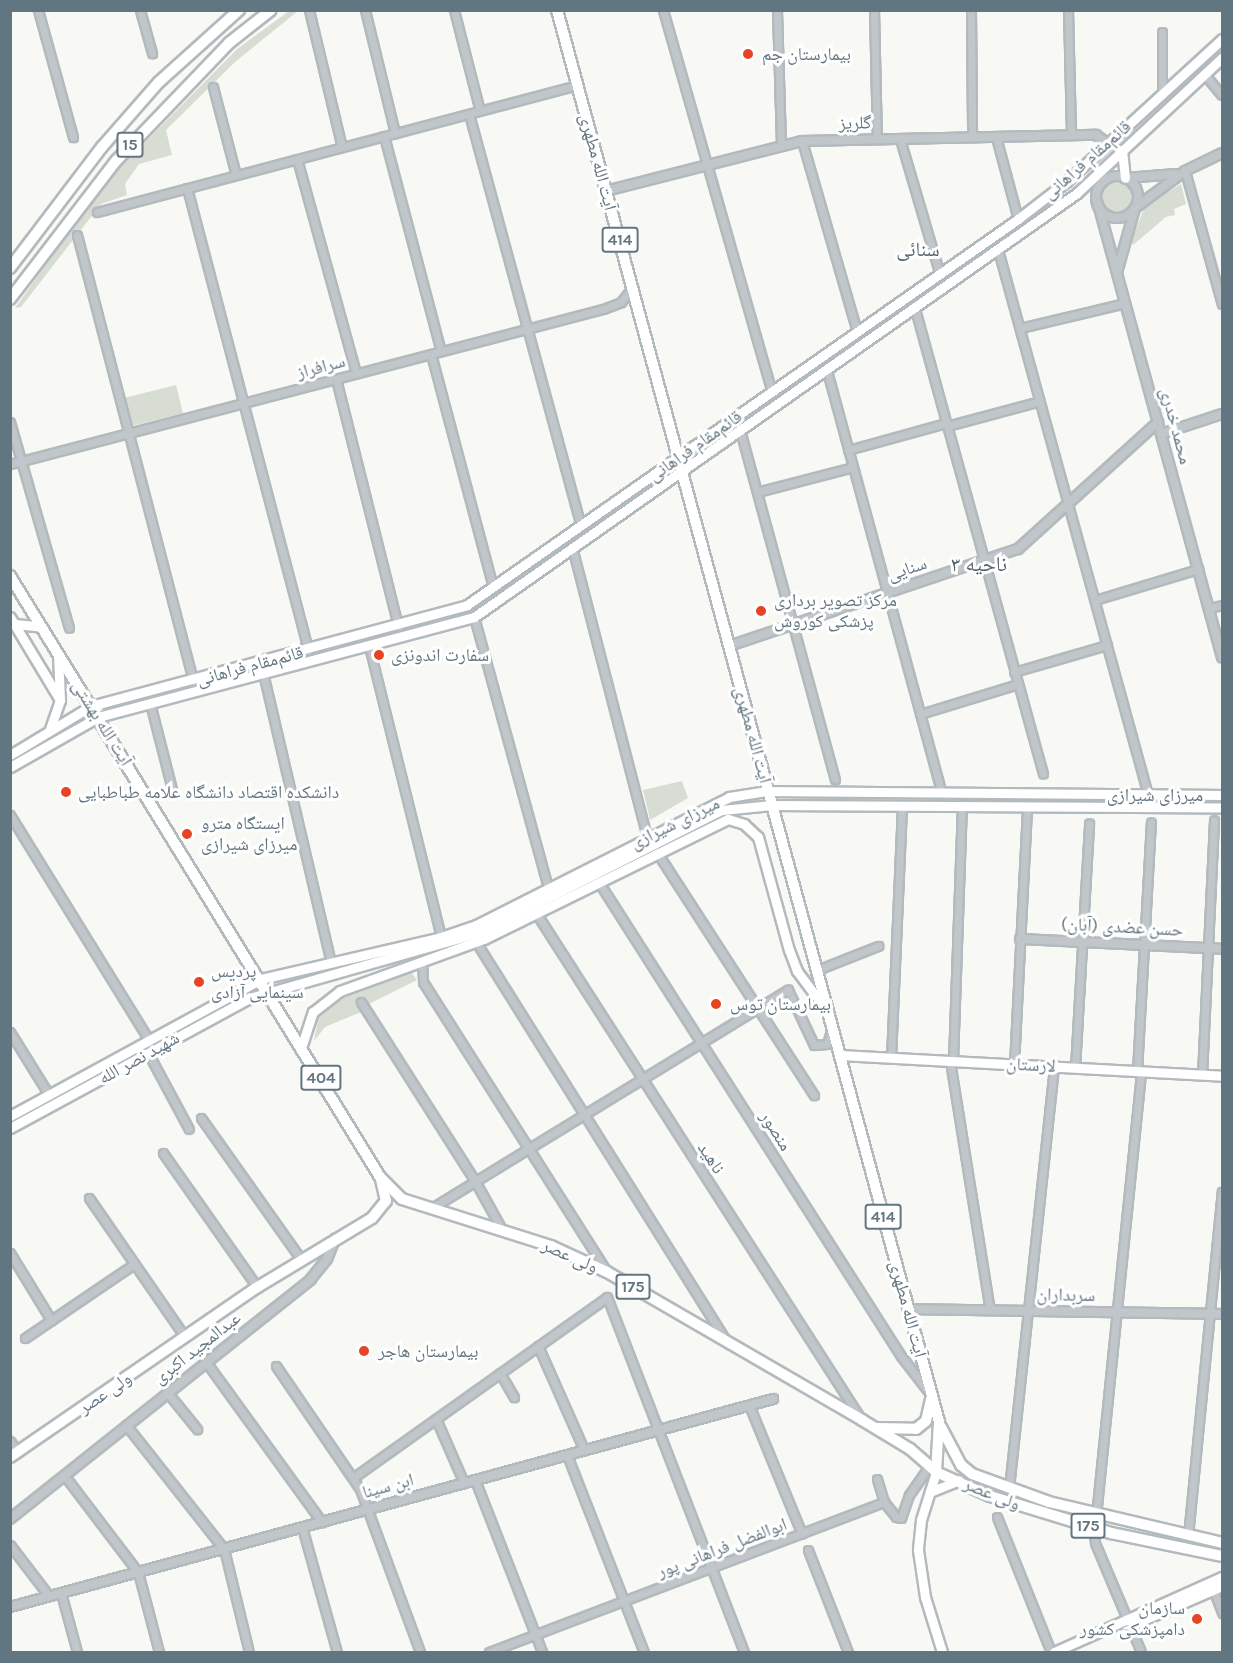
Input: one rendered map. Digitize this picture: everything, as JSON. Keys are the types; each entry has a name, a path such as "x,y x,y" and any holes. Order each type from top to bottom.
{"main road":[{"name":"15","path":"10,268 102,147 159,82 239,10"},
{"name":"15","path":"10,298 116,161 229,43 271,10"},
{"name":"آیت الله مطهری","path":"558,10 939,1422 934,1466"},
{"name":"قائم‌مقام فراهانی","path":"10,755 92,706 454,611 493,587 1018,219 1084,165 1222,39"},
{"name":"قائم‌مقام فراهانی","path":"10,767 98,717 474,617 998,250 1093,177 1222,58"},
{"path":"1122,150 1125,178"},
{"path":"1084,165 1093,177"},
{"name":"آیت الله بهشتی","path":"10,576 302,1045 380,1177"},
{"path":"13,620 42,627"},
{"path":"13,620 60,700"},
{"path":"50,730 60,700 58,652"},
{"name":"میرزای شیرازی","path":"10,1116 261,979 441,937 476,924 718,800 768,791 1222,795"},
{"name":"میرزای شیرازی","path":"268,990 393,959 480,932 722,810 772,805 1222,807"},
{"name":"میرزای شیرازی","path":"302,1045 310,1017 326,999 476,942 720,820 740,822 754,833 797,971 828,1013"},
{"name":"شهید نصر الله","path":"10,1128 268,990"},
{"name":"لارستان","path":"840,1055 1222,1076"},
{"path":"92,1071 98,1081"},
{"name":"ولی عصر","path":"380,1177 402,1199 428,1210 501,1228 607,1272 861,1420 934,1466 990,1496 1093,1528 1222,1556"},
{"name":"ولی عصر","path":"14,1454 301,1259 383,1207 386,1197 380,1177"},
{"path":"874,1428 916,1429 926,1421 932,1395"},
{"name":"ولی عصر","path":"939,1422 964,1468 1009,1488 1096,1515 1222,1544"},
{"path":"934,1466 930,1492 921,1520 918,1550 925,1597 942,1653"},
{"path":"930,1492 959,1480"},
{"path":"1053,1653 1129,1620 1134,1614 1222,1577"},
{"path":"1129,1620 1138,1622 1218,1588"}],"street":[{"path":"38,10 73,137"},
{"path":"140,10 152,53"},
{"path":"309,10 342,147"},
{"path":"365,10 395,133"},
{"path":"454,10 480,111"},
{"path":"663,10 772,393"},
{"path":"777,10 781,146"},
{"path":"874,10 877,140"},
{"path":"970,10 972,137"},
{"path":"1068,10 1071,135"},
{"path":"1162,32 1162,94"},
{"path":"1205,75 1222,94"},
{"path":"97,212 578,85"},
{"path":"213,87 236,175"},
{"path":"469,114 581,525"},
{"name":"گلریز","path":"606,191 802,141 1096,135 1107,143"},
{"path":"384,136 441,351"},
{"path":"996,137 1018,219"},
{"path":"900,139 940,275"},
{"path":"802,141 857,332"},
{"path":"1185,171 1148,178 1114,176 1104,181 1097,200 1106,214 1118,218 1185,171 1222,153"},
{"path":"297,159 356,373"},
{"path":"1185,171 1222,304"},
{"name":"محمد خدری","path":"1093,177 1118,279 1222,657"},
{"path":"1118,279 1120,252 1135,208 1137,191 1125,178"},
{"path":"187,188 308,650"},
{"path":"77,235 193,681"},
{"path":"998,250 1148,795"},
{"name":"سرافراز","path":"10,464 615,306 632,288"},
{"path":"1020,328 1125,303"},
{"path":"915,309 1043,774"},
{"path":"431,354 493,587"},
{"path":"827,370 941,792"},
{"path":"336,379 398,626"},
{"path":"848,450 1040,401"},
{"path":"1161,434 1222,414"},
{"path":"10,422 69,628"},
{"name":"سنایی","path":"729,646 1018,549 1158,422"},
{"path":"740,430 835,779"},
{"path":"757,492 853,467"},
{"path":"572,547 648,836"},
{"path":"1095,600 1198,569"},
{"path":"1209,608 1222,605"},
{"path":"474,617 548,888"},
{"path":"1014,672 1107,645"},
{"path":"369,646 441,937"},
{"path":"263,673 331,964"},
{"path":"920,714 1018,684"},
{"path":"150,703 173,793"},
{"path":"891,1058 902,806"},
{"path":"962,807 951,1061 990,1310"},
{"path":"1014,1065 1027,807"},
{"path":"10,815 149,1040"},
{"path":"1202,1075 1214,820"},
{"path":"1096,1515 1139,1071 1151,822"},
{"path":"1075,1068 1089,823"},
{"path":"10,833 18,828"},
{"path":"656,851 814,1095"},
{"name":"منصور","path":"598,881 901,1356 932,1395"},
{"name":"ناهید","path":"536,913 861,1420"},
{"name":"حسن عضدی (آبان)","path":"1020,939 1222,949"},
{"path":"476,942 727,1342"},
{"path":"817,970 878,946"},
{"path":"422,961 421,979 607,1272"},
{"path":"428,1210 788,990 814,1045 827,1044 832,1027"},
{"path":"361,1002 476,1181 501,1228"},
{"path":"10,1032 48,1095"},
{"path":"148,1053 189,1129"},
{"path":"1009,1488 1030,1311 1054,1067"},
{"path":"201,1118 301,1259"},
{"path":"163,1153 258,1288"},
{"path":"1188,1536 1222,1192"},
{"path":"89,1198 185,1337"},
{"name":"عبدالمجید اکبری","path":"10,1519 310,1280 327,1258 335,1239"},
{"path":"10,1253 51,1320"},
{"path":"25,1338 134,1264"},
{"path":"354,1477 607,1297 744,1653"},
{"name":"سربداران","path":"908,1309 1222,1314"},
{"path":"538,1346 584,1450"},
{"path":"206,1362 322,1522"},
{"path":"276,1366 354,1477 370,1508 420,1653"},
{"path":"500,1373 514,1397"},
{"path":"167,1392 197,1429"},
{"name":"ابن سینا","path":"10,1607 773,1399"},
{"path":"749,1405 802,1533"},
{"path":"436,1419 464,1483"},
{"path":"126,1425 224,1549 249,1653"},
{"path":"10,1442 14,1454"},
{"path":"567,1455 644,1653"},
{"path":"877,1479 884,1502 896,1517 902,1518 909,1496 934,1466"},
{"path":"64,1475 138,1572 159,1653"},
{"path":"475,1480 542,1653"},
{"name":"ابوالفضل فراهانی پور","path":"489,1653 884,1502"},
{"path":"997,1517 1053,1653"},
{"path":"302,1527 337,1653"},
{"path":"1093,1528 1095,1543 1142,1653"},
{"path":"10,1545 49,1596"},
{"path":"808,1550 848,1653"},
{"path":"1218,1588 1222,1613"},
{"path":"61,1593 77,1653"}],"shaded area":[{"path":"289,11 298,11 235,62 166,130 172,155 139,164 125,184 127,195 101,204 21,307 15,308 100,188 237,49"},
{"path":"1118,181 1130,186 1135,198 1130,210 1118,215 1106,210 1101,198 1106,186"},
{"path":"1181,184 1186,204 1174,209 1175,215 1166,217 1133,245 1131,241 1145,206"},
{"path":"176,385 183,413 133,426 126,398"},
{"path":"682,781 688,798 650,820 643,790"},
{"path":"410,970 417,980 367,1005 364,1000 358,1003 361,1012 325,1027 314,1041 319,1014 334,1002"}],"place":[{"name":"بیمارستان جم","path":"748,54"},
{"name":"مرکز تصویر برداری پزشکی کوروش","path":"761,611"},
{"name":"سفارت اندونزی","path":"379,655"},
{"name":"دانشکده اقتصاد دانشگاه علامه طباطبایی","path":"66,792"},
{"name":"ایستگاه مترو میرزای شیرازی","path":"187,834"},
{"name":"پردیس سینمایی آزادی","path":"199,982"},
{"name":"بیمارستان توس","path":"716,1004"},
{"name":"بیمارستان هاجر","path":"364,1351"},
{"name":"سازمان دامپزشکی کشور","path":"1197,1619"}],"district":[{"name":"سنائی","path":"918,249"},
{"name":"ناحیه ۳","path":"979,564"}]}
